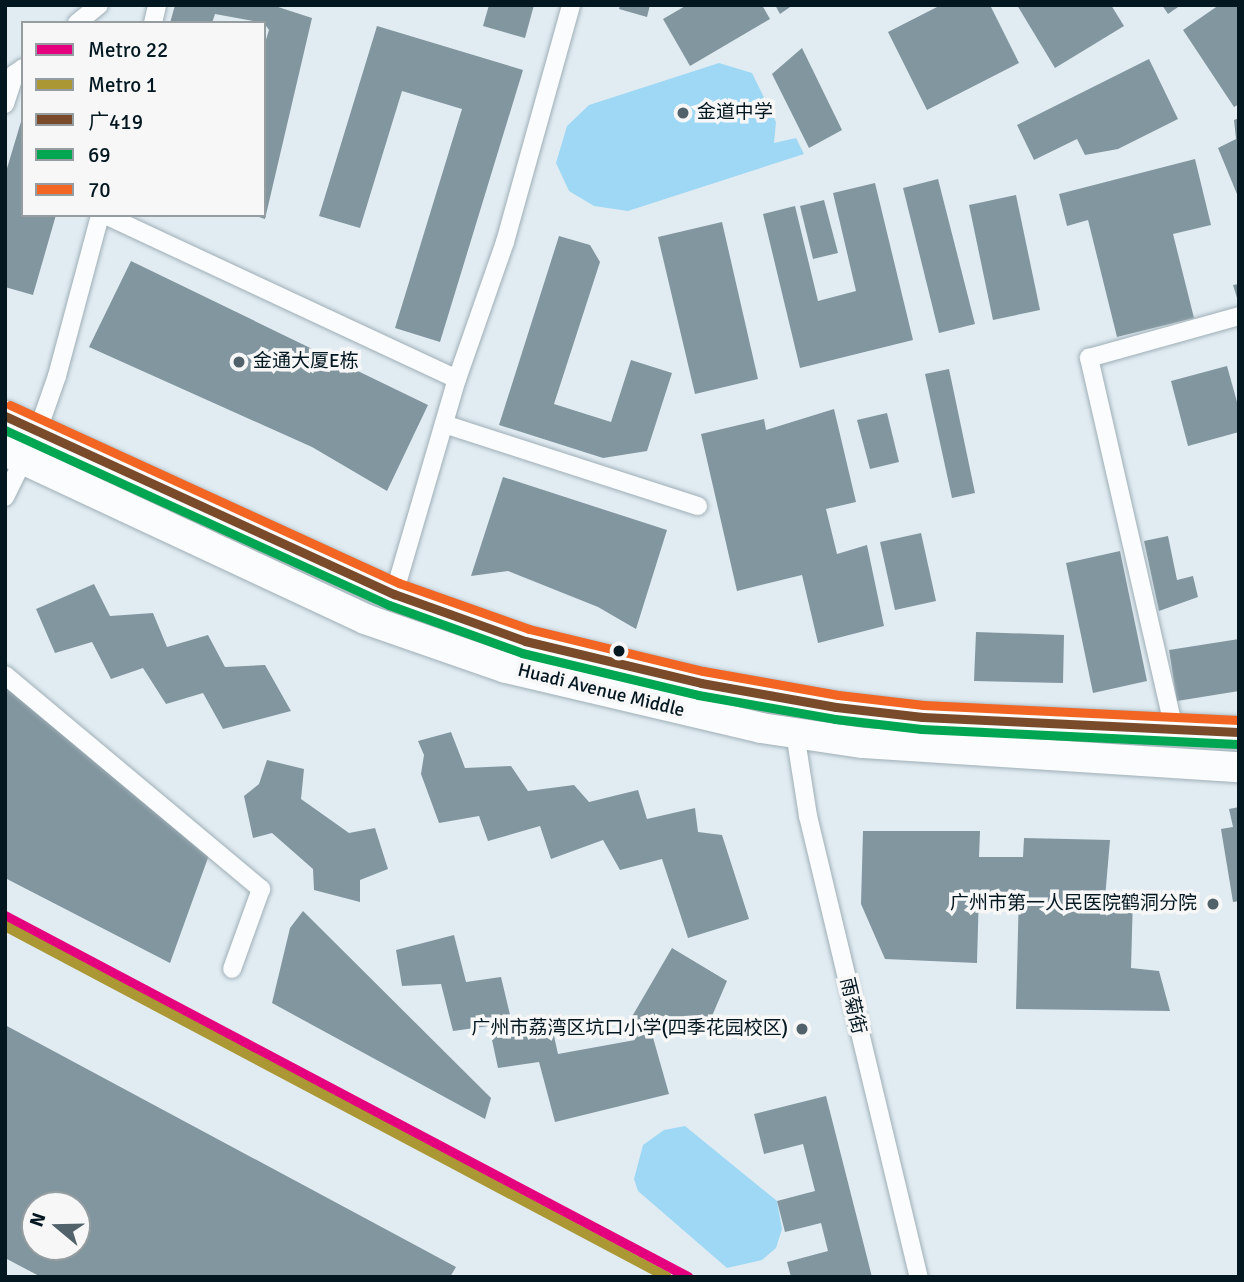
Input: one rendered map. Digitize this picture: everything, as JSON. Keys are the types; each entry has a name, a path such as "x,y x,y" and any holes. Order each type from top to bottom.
{"main road":[{"name":"Huadi Avenue Middle","path":"5,416 394,594 525,641 768,696 922,717 1239,732"},
{"name":"Huadi Avenue Middle","path":"15,455 365,619 506,668 795,733 945,750 1239,767"}],"street":[{"path":"79,21 99,5"},
{"path":"394,594 457,379 505,242 571,5"},
{"path":"5,104 14,71"},
{"path":"5,497 15,455 38,430 101,217"},
{"path":"106,217 457,379"},
{"path":"1174,729 1089,358 1239,316"},
{"path":"444,424 698,506"},
{"path":"5,675 261,889 232,969"},
{"name":"雨菊街","path":"795,733 811,829 919,1277"}],"shaded area":[{"path":"719,63 752,73 776,122 774,143 796,138 804,154 628,211 594,206 569,191 556,163 567,126 589,105"},
{"path":"685,1126 777,1201 782,1229 776,1248 762,1260 727,1268 638,1191 634,1179 643,1145 664,1130"}],"building":[{"path":"175,5 272,5 312,18 266,215 266,40 269,30 266,21 215,14 213,21 171,21"},
{"path":"489,5 534,5 525,38 483,26"},
{"path":"620,5 650,5 647,17 619,9"},
{"path":"687,5 762,5 770,19 690,66 663,19"},
{"path":"775,5 793,5 780,14"},
{"path":"941,5 990,5 1019,63 927,110 888,32"},
{"path":"1017,5 1111,5 1124,26 1055,68"},
{"path":"1162,5 1181,5 1168,14"},
{"path":"1219,5 1239,5 1239,104 1234,107 1183,30"},
{"path":"377,26 523,70 440,342 395,328 462,109 402,91 360,228 319,216"},
{"path":"802,48 842,130 809,148 772,74"},
{"path":"1149,59 1178,119 1118,149 1085,155 1077,139 1034,160 1017,125"},
{"path":"1239,118 1239,199 1218,148 1236,139 1234,120"},
{"path":"21,122 21,217 55,217 33,295 5,287 5,175"},
{"path":"1195,159 1211,225 1173,234 1194,318 1117,337 1088,220 1067,226 1059,194"},
{"path":"938,179 975,324 939,333 903,188"},
{"path":"875,183 913,340 800,368 763,214 795,206 818,301 856,291 833,193"},
{"path":"1016,195 1040,310 993,320 969,205"},
{"path":"824,200 838,253 813,259 800,206"},
{"path":"722,222 758,379 695,394 658,237"},
{"path":"559,236 590,245 600,262 554,404 611,422 631,360 672,373 647,451 603,458 499,425"},
{"path":"131,261 428,405 387,491 312,447 89,347"},
{"path":"1239,284 1239,301 1238,301 1233,285"},
{"path":"1227,366 1239,409 1239,432 1188,446 1171,381"},
{"path":"949,369 975,493 952,498 925,374"},
{"path":"834,409 856,502 826,509 837,554 867,545 884,626 818,643 802,575 737,591 701,434 764,419 766,430"},
{"path":"887,413 899,462 870,469 857,420"},
{"path":"503,477 667,530 636,629 598,607 508,571 471,576"},
{"path":"921,533 936,601 895,610 880,542"},
{"path":"1168,536 1177,580 1193,576 1198,597 1159,611 1144,541"},
{"path":"1120,551 1147,681 1093,693 1066,563"},
{"path":"94,584 110,616 153,613 167,647 208,635 225,667 265,665 291,711 223,729 203,693 166,704 143,668 111,679 92,642 55,653 36,609"},
{"path":"976,632 1064,635 1063,683 974,681"},
{"path":"1239,639 1239,691 1177,701 1169,650"},
{"path":"5,687 209,855 170,963 5,878"},
{"path":"451,732 465,768 511,766 528,791 574,785 589,802 638,790 647,819 695,808 698,832 722,835 749,919 688,938 662,859 620,870 603,840 551,859 540,826 488,841 479,816 439,823 421,774 424,755 418,741"},
{"path":"267,760 304,769 301,799 349,833 375,828 388,869 360,880 360,902 314,890 313,869 272,833 253,838 244,796 259,784"},
{"path":"1239,807 1239,901 1233,902 1221,829 1233,827 1229,809"},
{"path":"863,831 980,831 979,857 1023,857 1024,838 1110,840 1105,898 1133,897 1131,968 1159,971 1170,1011 1016,1009 1019,892 979,891 977,963 885,959 861,904"},
{"path":"303,911 491,1098 485,1119 272,1003 290,928"},
{"path":"454,935 466,982 501,977 512,1023 550,1018 558,1054 635,1040 630,1020 672,948 727,981 709,1023 652,1034 669,1094 555,1122 539,1062 498,1068 489,1026 453,1031 441,984 402,986 396,950"},
{"path":"5,1025 456,1267 450,1277 41,1277 5,1258"},
{"path":"826,1096 872,1277 791,1277 787,1262 828,1251 821,1223 785,1232 777,1201 815,1191 803,1144 764,1154 754,1114"}],"metro line":[{"name":"22","path":"5,916 688,1277"},
{"name":"1","path":"5,926 667,1277"}],"transit line":[{"name":"70","path":"10,405 399,583 529,629 703,671 838,695 923,705 1239,720"},
{"name":"广419","path":"5,416 394,594 525,641 701,683 836,707 922,717 1239,732"},
{"name":"69","path":"5,430 389,605 522,653 698,695 835,719 921,729 1238,744"}],"place":[{"name":"金道中学","path":"683,113"},
{"name":"金通大厦E栋","path":"239,362"},
{"name":"广州市第一人民医院鹤洞分院","path":"1213,904"},
{"name":"广州市荔湾区坑口小学(四季花园校区)","path":"802,1029"}]}
